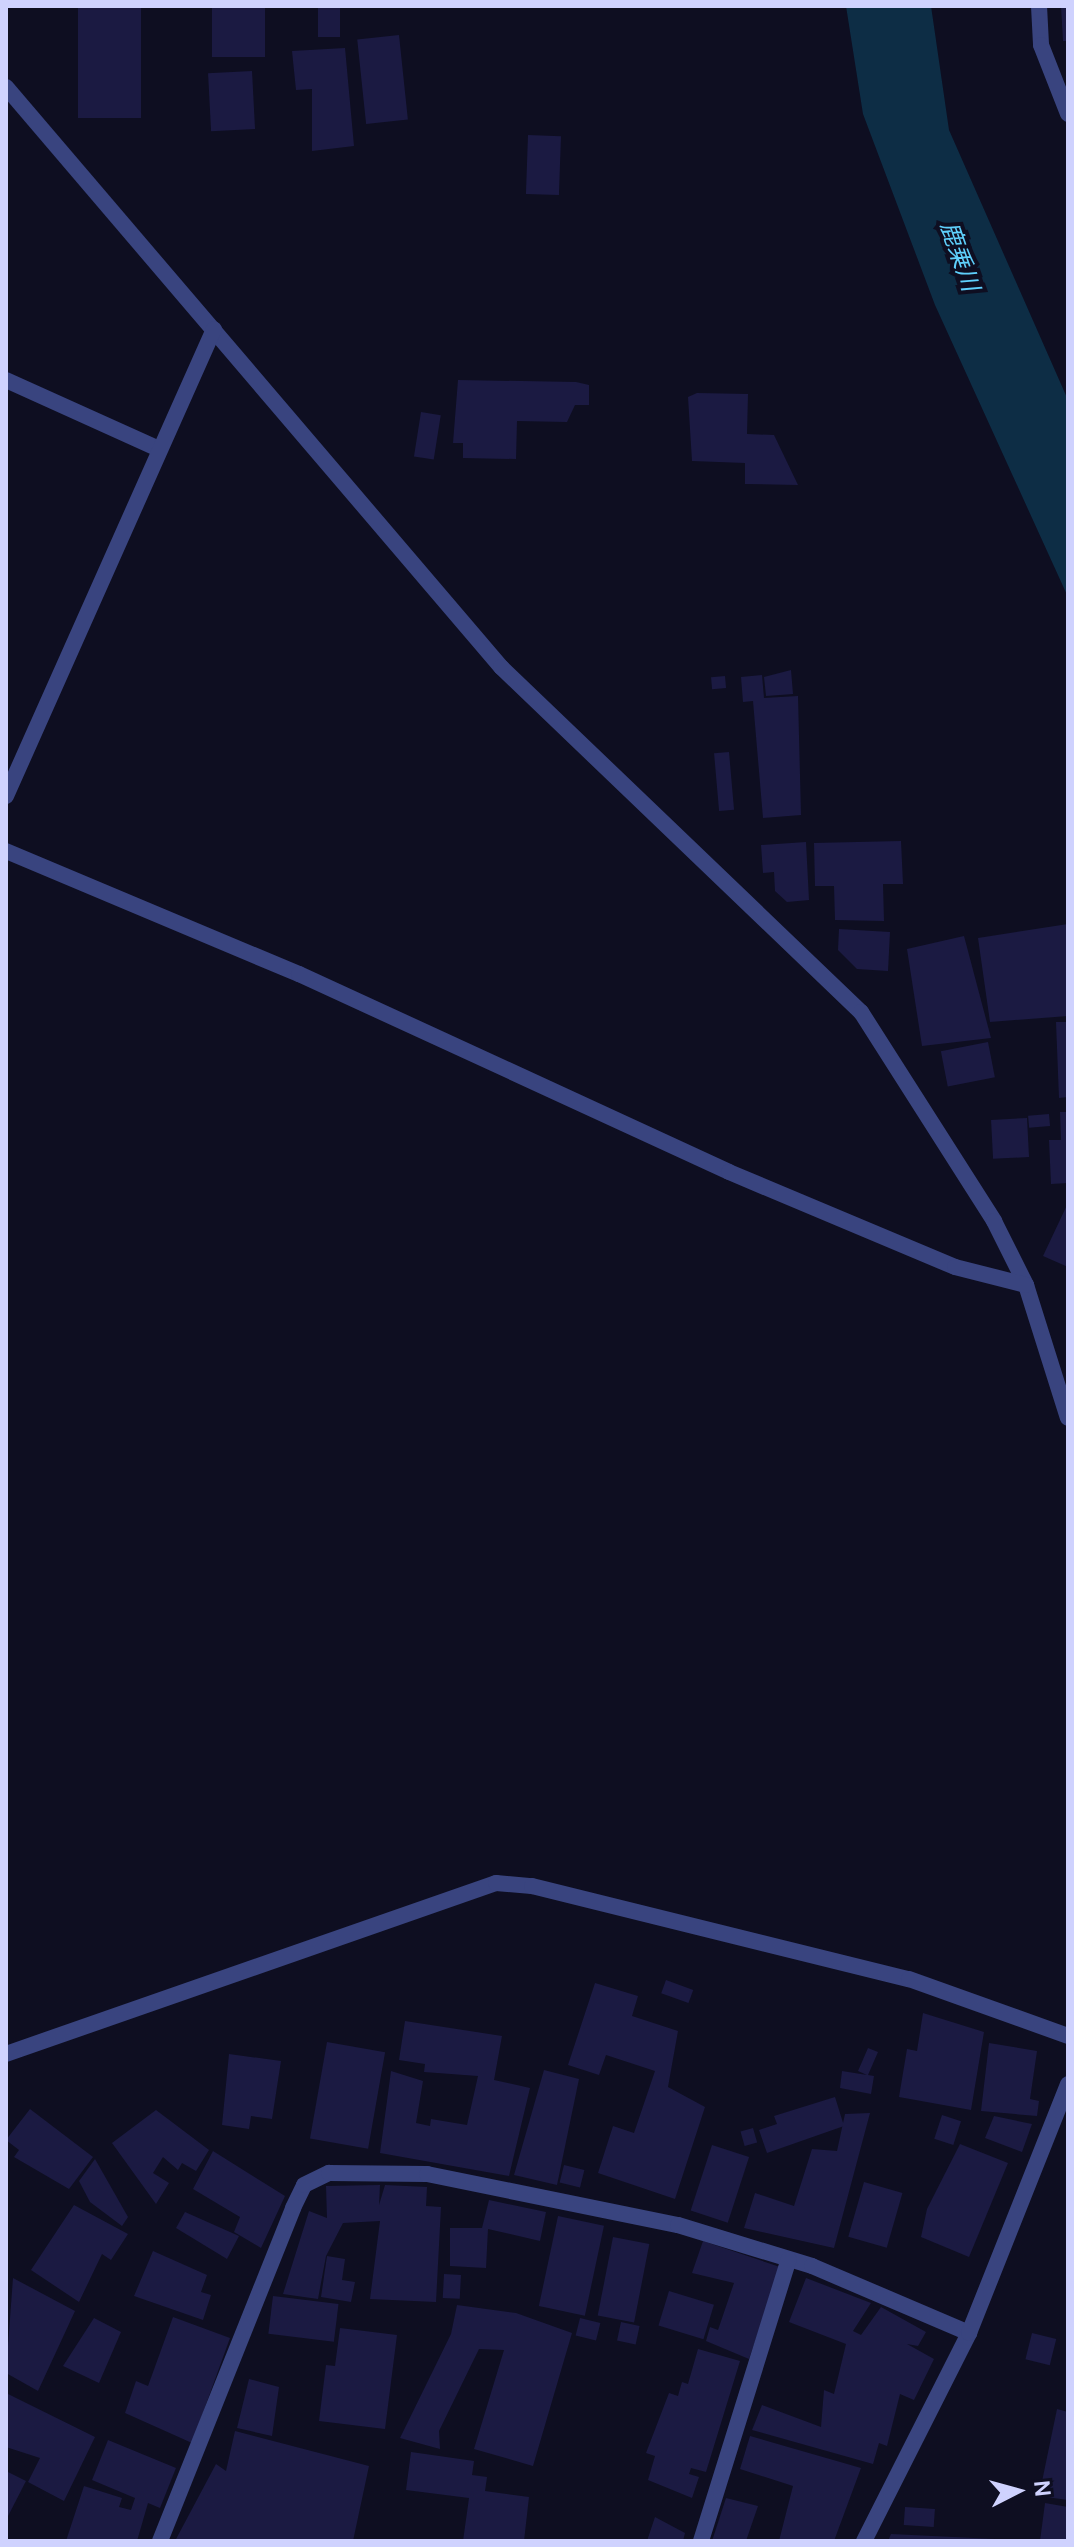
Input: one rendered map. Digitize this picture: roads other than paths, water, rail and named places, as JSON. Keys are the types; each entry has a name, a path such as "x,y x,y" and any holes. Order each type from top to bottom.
{"street":[{"path":"1039,6 1041,45 1068,114"},
{"path":"6,87 501,667 861,1012 994,1221 1026,1285 1068,1418"},
{"path":"6,796 214,329"},
{"path":"6,380 159,449"},
{"path":"6,851 299,974 729,1172 955,1267 1026,1285"},
{"path":"6,2054 496,1883 909,1979 1068,2036"},
{"path":"864,2541 969,2333 1068,2084"},
{"path":"160,2541 293,2208 315,2177 427,2174 561,2198 789,2259 969,2333"},
{"path":"701,2541 789,2259"}],"water":[{"name":"鹿乗川","path":"846,6 931,6 949,130 1068,400 1068,597 935,305 863,114"}]}
